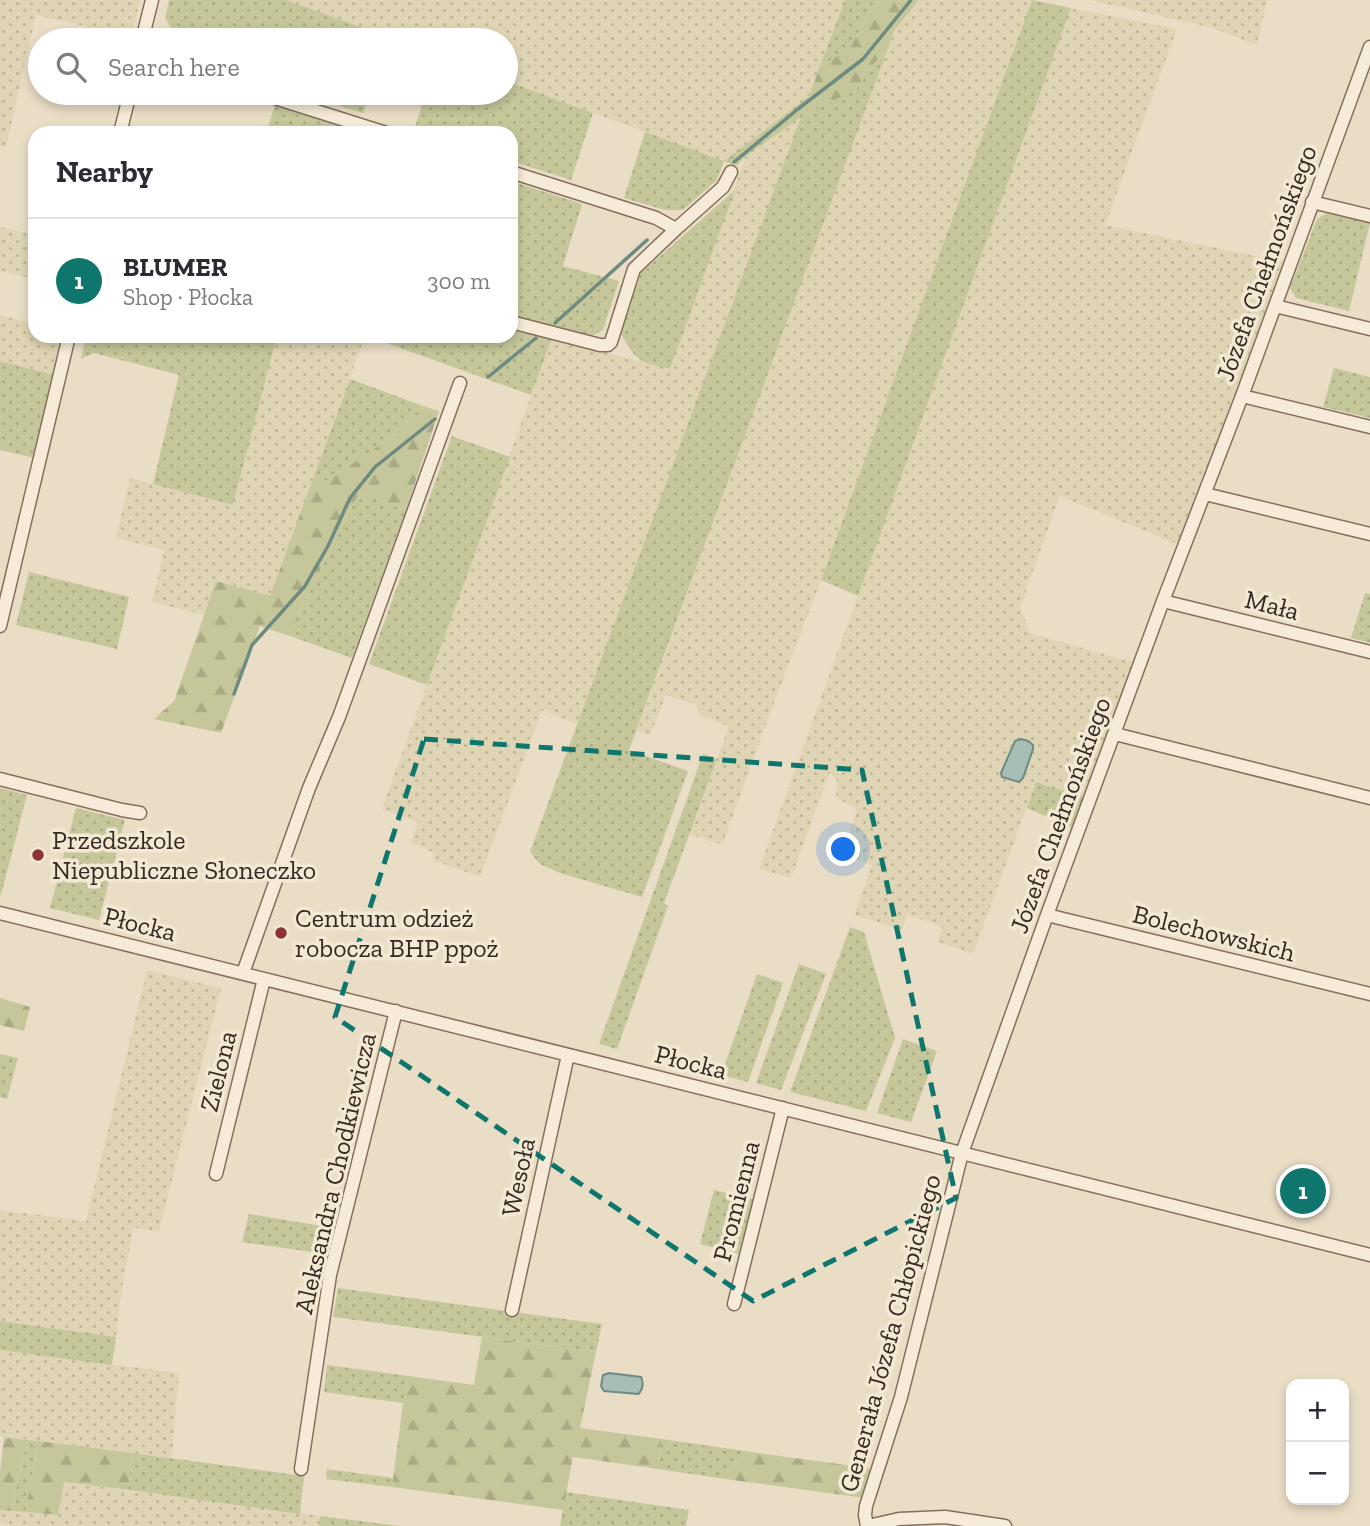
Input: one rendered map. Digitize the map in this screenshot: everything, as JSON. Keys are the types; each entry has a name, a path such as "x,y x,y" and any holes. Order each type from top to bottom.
{"street":[{"path":"145,28 152,0"},
{"name":"Józefa Chełmońskiego","path":"962,1153 1047,915 1370,47"},
{"path":"122,126 127,105"},
{"path":"295,105 363,126"},
{"path":"518,324 608,345 634,269 723,187 731,172"},
{"path":"518,174 656,218 676,229"},
{"path":"1312,202 1370,216"},
{"path":"1275,306 1370,329"},
{"path":"0,626 67,343"},
{"path":"243,973 460,383"},
{"path":"1242,396 1370,427"},
{"path":"1205,494 1370,534"},
{"name":"Mała","path":"1163,601 1370,652"},
{"path":"1115,734 1370,798"},
{"path":"0,779 140,813"},
{"name":"Płocka","path":"0,913 1370,1255"},
{"name":"Bolechowskich","path":"1047,915 1370,994"},
{"name":"Zielona","path":"216,1174 264,979"},
{"name":"Aleksandra Chodkiewicza","path":"302,1469 330,1275 396,1011"},
{"name":"Wesoła","path":"512,1310 568,1055"},
{"name":"Promienna","path":"734,1304 783,1108"},
{"name":"Generała Józefa Chłopickiego","path":"867,1526 866,1506 901,1397 962,1153"},
{"path":"867,1526 899,1519 945,1517 1005,1526"}],"highlighted area":[{"path":"424,739 862,770 956,1198 753,1301 335,1017"}],"shaded area":[{"path":"0,0 140,0 134,28 93,28 36,15 33,28 28,28 28,50 6,147 0,145"},
{"path":"286,0 845,0 809,96 724,161 518,85 518,28 362,28"},
{"path":"919,0 1032,0 722,845 690,834 729,726 699,715 697,705 666,695 650,736 637,731 894,31"},
{"path":"1090,0 1267,0 1257,45 1213,28"},
{"path":"1071,8 1177,29 1105,225 1284,262 1179,545 1060,496 1020,607 1030,633 1135,663 1086,798 1036,782 973,954 938,942 942,927 907,915 902,930 854,915 872,865 841,854 857,809 836,798 837,781 830,772 791,878 759,869"},
{"path":"802,116 577,724 542,710 480,877 432,860 435,853 411,843 418,822 382,809 552,338 670,369 746,156"},
{"path":"0,227 28,233 28,277 0,271"},
{"path":"0,315 28,322 28,343 63,343 54,375 0,361"},
{"path":"275,343 362,343 270,597 217,581 204,615 152,602 164,550 116,538 130,478 233,505"},
{"path":"147,970 221,988 159,1231 133,1228 116,1337 0,1321 0,1210 86,1221"},
{"path":"0,1350 179,1373 172,1458 0,1436"},
{"path":"63,1482 320,1516 319,1526 0,1524 0,1510 58,1515"}],"green space":[{"path":"169,0 286,0 363,28 171,28 165,18"},
{"path":"845,0 876,0 849,50 820,66"},
{"path":"876,0 919,0 894,31 887,51 867,70 857,89 802,116 820,66 849,50"},
{"path":"1032,0 1071,8 858,596 821,580"},
{"path":"887,51 629,750 688,771 642,897 560,873 540,864 530,852 801,117 736,166 724,161 809,96 803,115 856,89 867,70"},
{"path":"518,85 593,113 571,180 518,163 518,126 415,126 422,105 518,105"},
{"path":"275,105 339,126 268,126"},
{"path":"337,105 366,105 363,113"},
{"path":"645,132 724,161 717,180 683,210 665,210 624,198"},
{"path":"518,183 582,204 563,266 619,281 603,330 588,338 518,320"},
{"path":"735,190 670,369 640,359 631,351 621,334 641,273"},
{"path":"1327,213 1370,223 1349,311 1296,298 1290,288 1317,219"},
{"path":"518,330 552,338 531,395 386,343 518,343"},
{"path":"84,343 275,343 233,505 153,484 179,375 94,353 81,359"},
{"path":"0,361 54,375 35,458 0,450"},
{"path":"1334,368 1370,377 1370,418 1323,407"},
{"path":"350,379 423,406 396,434 327,481 314,476"},
{"path":"423,406 439,411 406,510 359,493 287,635 260,626 221,733 154,719 174,701 216,581 270,596 314,476 327,481 396,434"},
{"path":"452,436 510,457 427,685 369,664"},
{"path":"359,493 406,510 352,658 287,635"},
{"path":"29,572 129,597 117,649 16,625"},
{"path":"1365,593 1370,594 1370,643 1351,638"},
{"path":"703,754 717,759 664,903 668,906 617,1049 599,1044"},
{"path":"1036,782 1086,798 1075,829 1027,808"},
{"path":"0,788 27,795 1,895 0,895"},
{"path":"76,808 125,820 99,920 50,908"},
{"path":"850,927 864,932 895,1038 866,1111 790,1092"},
{"path":"799,964 826,974 781,1090 756,1083"},
{"path":"757,974 783,983 748,1082 721,1075"},
{"path":"0,998 30,1007 24,1031 0,1025"},
{"path":"903,1039 937,1051 911,1122 877,1113"},
{"path":"0,1054 18,1058 7,1099 0,1097"},
{"path":"714,1190 753,1199 739,1254 700,1244"},
{"path":"249,1214 334,1228 327,1254 242,1242"},
{"path":"338,1288 602,1324 596,1352 333,1317"},
{"path":"0,1321 116,1337 112,1365 0,1350"},
{"path":"482,1337 596,1352 580,1428 662,1439 658,1469 573,1457 563,1510 392,1487 409,1376 474,1385"},
{"path":"327,1365 409,1376 403,1403 324,1392"},
{"path":"4,1437 27,1440 11,1511 0,1510"},
{"path":"662,1439 752,1452 718,1478 658,1469"},
{"path":"27,1440 39,1441 25,1512 11,1511"},
{"path":"39,1441 132,1453 128,1490 64,1482 58,1515 25,1512"},
{"path":"752,1452 875,1469 865,1498 718,1478"},
{"path":"132,1453 304,1476 300,1514 128,1490"},
{"path":"327,1469 393,1478 392,1487 326,1479"},
{"path":"566,1492 689,1510 686,1526 560,1526"},
{"path":"320,1516 400,1526 319,1526"}],"water":[{"path":"1021,739 1033,745 1033,749 1023,778 1019,782 1002,777 1001,773 1015,741"},
{"path":"609,1373 641,1377 641,1391 638,1394 604,1391 601,1386 603,1375"}],"waterway":[{"path":"734,162 863,59 911,0"},
{"path":"555,323 647,240"},
{"path":"488,377 536,338"},
{"path":"234,694 252,645 305,586 328,546 350,498 375,467 435,419"}],"place":[{"name":"Przedszkole Niepubliczne Słoneczko","path":"38,855"},
{"name":"Centrum odzież robocza BHP ppoż","path":"281,933"},
{"name":"BLUMER","path":"1303,1191"}]}
